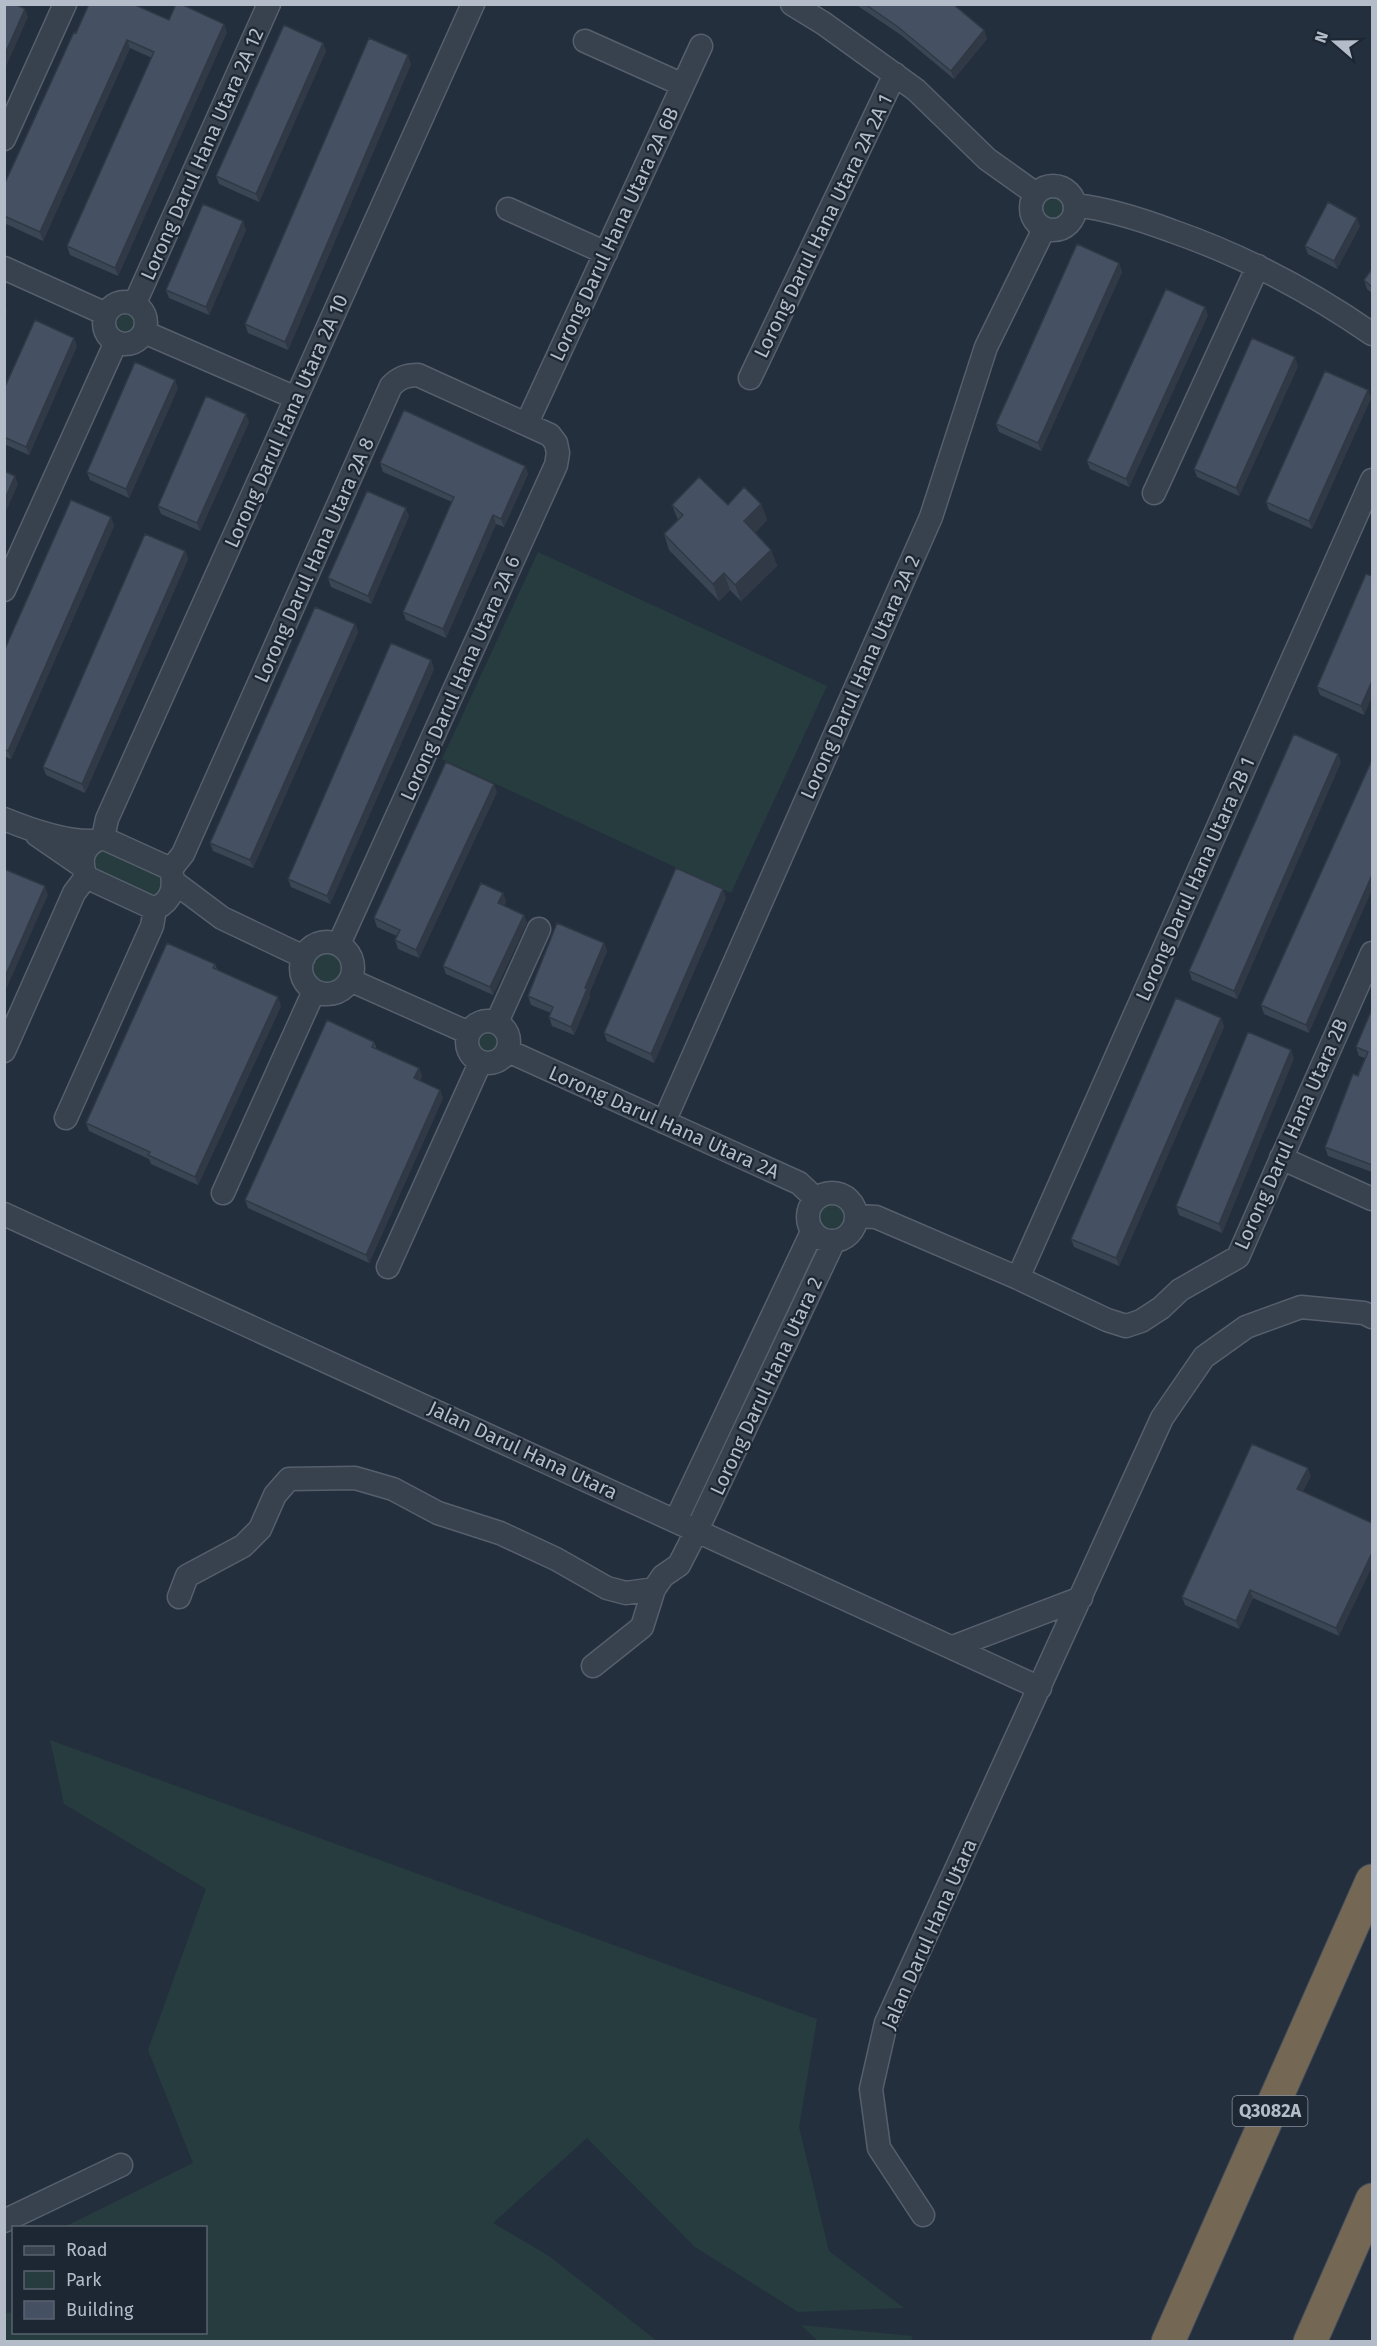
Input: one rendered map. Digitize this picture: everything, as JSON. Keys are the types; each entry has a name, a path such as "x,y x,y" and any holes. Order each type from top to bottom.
{"highway":[{"name":"Q3082A","path":"1168,2342 1372,1881"},
{"path":"1310,2342 1372,2200"}],"street":[{"path":"4,139 65,4"},
{"name":"Lorong Darul Hana Utara 2A 12","path":"135,303 269,4"},
{"name":"Lorong Darul Hana Utara 2A 10","path":"4,1051 84,872 84,853 98,839 473,4"},
{"path":"792,4 896,74 916,90 987,159 1036,194"},
{"path":"585,41 683,85"},
{"name":"Lorong Darul Hana Utara 2A 6B","path":"527,423 701,46"},
{"name":"Lorong Darul Hana Utara 2A 2A 1","path":"750,378 896,74"},
{"path":"1056,186 1069,193 1075,205 1068,225 1055,230 1044,229 1035,222 1030,208 1036,194 1048,187 1056,186"},
{"path":"1075,205 1100,208 1143,220 1258,266 1329,303 1372,334"},
{"path":"508,209 606,253"},
{"name":"Lorong Darul Hana Utara 2A 2","path":"664,1122 931,517 986,347 1044,229"},
{"path":"1155,493 1258,266"},
{"path":"4,267 106,314"},
{"path":"122,301 135,303 145,314 146,327 134,342 127,344 116,342 108,335 105,328 106,314 115,303 122,301"},
{"path":"144,332 296,398"},
{"path":"4,590 116,342"},
{"name":"Lorong Darul Hana Utara 2A 8","path":"66,1118 160,907 171,894 173,875 391,386 398,379 407,375 418,375 527,423"},
{"name":"Lorong Darul Hana Utara 2A 6","path":"339,944 556,465 558,453 556,443 550,435 527,423"},
{"name":"Lorong Darul Hana Utara 2B 1","path":"1018,1278 1372,480"},
{"path":"4,819 28,829 83,841 98,839 173,875 222,918"},
{"path":"28,829 84,872 160,907 222,918 304,957"},
{"path":"497,1022 539,928"},
{"path":"324,942 339,944 352,960 350,980 341,990 333,994 314,991 304,981 301,973 304,957 316,944 324,942"},
{"name":"Lorong Darul Hana Utara 2B","path":"856,1216 876,1217 1018,1278 1107,1320 1126,1326 1141,1322 1161,1308 1180,1290 1238,1257 1372,953"},
{"path":"350,980 469,1033"},
{"path":"223,1193 314,991"},
{"path":"483,1021 497,1022 507,1031 508,1051 498,1062 480,1063 471,1056 468,1049 469,1033 483,1021"},
{"name":"Lorong Darul Hana Utara 2A","path":"508,1051 799,1183 816,1198"},
{"path":"388,1267 480,1063"},
{"path":"1281,1158 1372,1198"},
{"path":"826,1193 842,1194 853,1205 856,1216 849,1234 834,1241 818,1237 812,1232 807,1216 816,1198 826,1193"},
{"name":"Jalan Darul Hana Utara","path":"4,1214 1040,1688"},
{"name":"Lorong Darul Hana Utara 2","path":"676,1520 812,1232"},
{"name":"Lorong Darul Hana Utara 2","path":"654,1589 663,1576 679,1564 698,1530 834,1241"},
{"name":"Jalan Darul Hana Utara","path":"923,2215 879,2148 871,2089 886,2023 1162,1418 1204,1356 1246,1327 1301,1307 1364,1313 1372,1317"},
{"path":"179,1597 187,1576 243,1546 260,1529 275,1495 289,1479 355,1478 393,1489 438,1513 500,1533 556,1559 608,1588 626,1593 654,1589 642,1627 592,1666"},
{"path":"953,1647 1081,1598"},
{"path":"4,2221 121,2165"}],"green space":[{"path":"1053,193 1064,198 1069,209 1064,220 1053,225 1042,220 1037,209 1042,198"},
{"path":"125,306 136,311 141,322 136,333 125,338 114,333 109,322 114,311"},
{"path":"538,552 827,686 731,893 442,759"},
{"path":"102,849 162,872 166,885 155,899 96,876 92,857"},
{"path":"326,953 337,957 341,968 337,979 326,983 315,979 311,968 315,957"},
{"path":"488,1027 494,1028 502,1036 502,1048 494,1056 488,1057 482,1056 474,1048 473,1042 474,1036 482,1028"},
{"path":"832,1200 843,1205 848,1216 843,1227 832,1232 821,1227 816,1216 821,1205"},
{"path":"50,1740 817,2019 799,2127 829,2251 904,2308 798,2312 695,2247 587,2138 493,2223 549,2256 657,2341 5,2341 5,2313 12,2312 12,2334 207,2334 207,2226 66,2226 193,2163 148,2050 206,1889 64,1804"},
{"path":"801,2325 912,2336 911,2341 818,2341"}],"building":[{"path":"4,4 15,4 25,9 4,56"},
{"path":"89,4 133,4 169,20 176,4 181,4 224,24 115,268 67,246 154,52 127,40 40,232 4,216 4,185"},
{"path":"865,4 953,4 984,30 951,71 898,27"},
{"path":"284,25 323,43 256,194 216,176"},
{"path":"369,38 408,55 285,342 245,324"},
{"path":"1328,202 1357,218 1334,261 1305,246"},
{"path":"203,204 243,221 206,307 166,290"},
{"path":"1077,244 1119,263 1038,443 996,424"},
{"path":"1372,269 1372,287 1364,280"},
{"path":"1166,289 1205,307 1126,479 1087,461"},
{"path":"35,320 74,338 26,447 4,437 4,389"},
{"path":"1252,338 1295,357 1236,488 1194,469"},
{"path":"135,362 175,380 126,489 87,472"},
{"path":"1325,371 1368,390 1309,521 1266,502"},
{"path":"206,396 246,414 197,523 158,506"},
{"path":"404,410 525,466 501,519 493,515 443,629 403,612 454,497 380,463"},
{"path":"4,471 15,476 4,501"},
{"path":"699,477 728,505 744,487 761,504 744,521 771,550 735,585 724,573 713,584 664,534 683,515 672,505"},
{"path":"367,491 406,508 368,596 328,578"},
{"path":"71,500 111,517 8,751 4,749 4,651"},
{"path":"145,534 185,551 82,784 43,767"},
{"path":"1366,574 1372,576 1372,681 1361,706 1317,687"},
{"path":"315,607 355,624 250,860 210,843"},
{"path":"391,643 431,660 327,896 288,879"},
{"path":"1294,734 1338,754 1234,991 1189,971"},
{"path":"1372,760 1372,875 1306,1025 1261,1005"},
{"path":"446,762 494,784 416,950 395,940 400,930 374,918"},
{"path":"676,868 723,889 651,1054 604,1033"},
{"path":"4,869 45,886 4,979"},
{"path":"481,883 503,893 498,903 524,915 490,987 443,966"},
{"path":"557,923 604,943 571,1027 549,1017 553,1007 528,996"},
{"path":"167,943 215,964 213,968 278,997 195,1177 148,1155 150,1152 86,1123"},
{"path":"1176,998 1221,1018 1116,1258 1071,1239"},
{"path":"1372,1009 1372,1165 1325,1147 1353,1074 1358,1076 1368,1052 1356,1047"},
{"path":"327,1020 374,1042 372,1047 419,1068 414,1078 440,1090 366,1255 245,1200"},
{"path":"1248,1032 1291,1050 1219,1224 1176,1206"},
{"path":"1252,1444 1308,1468 1297,1489 1372,1523 1372,1553 1336,1628 1250,1590 1236,1621 1182,1597"}]}
